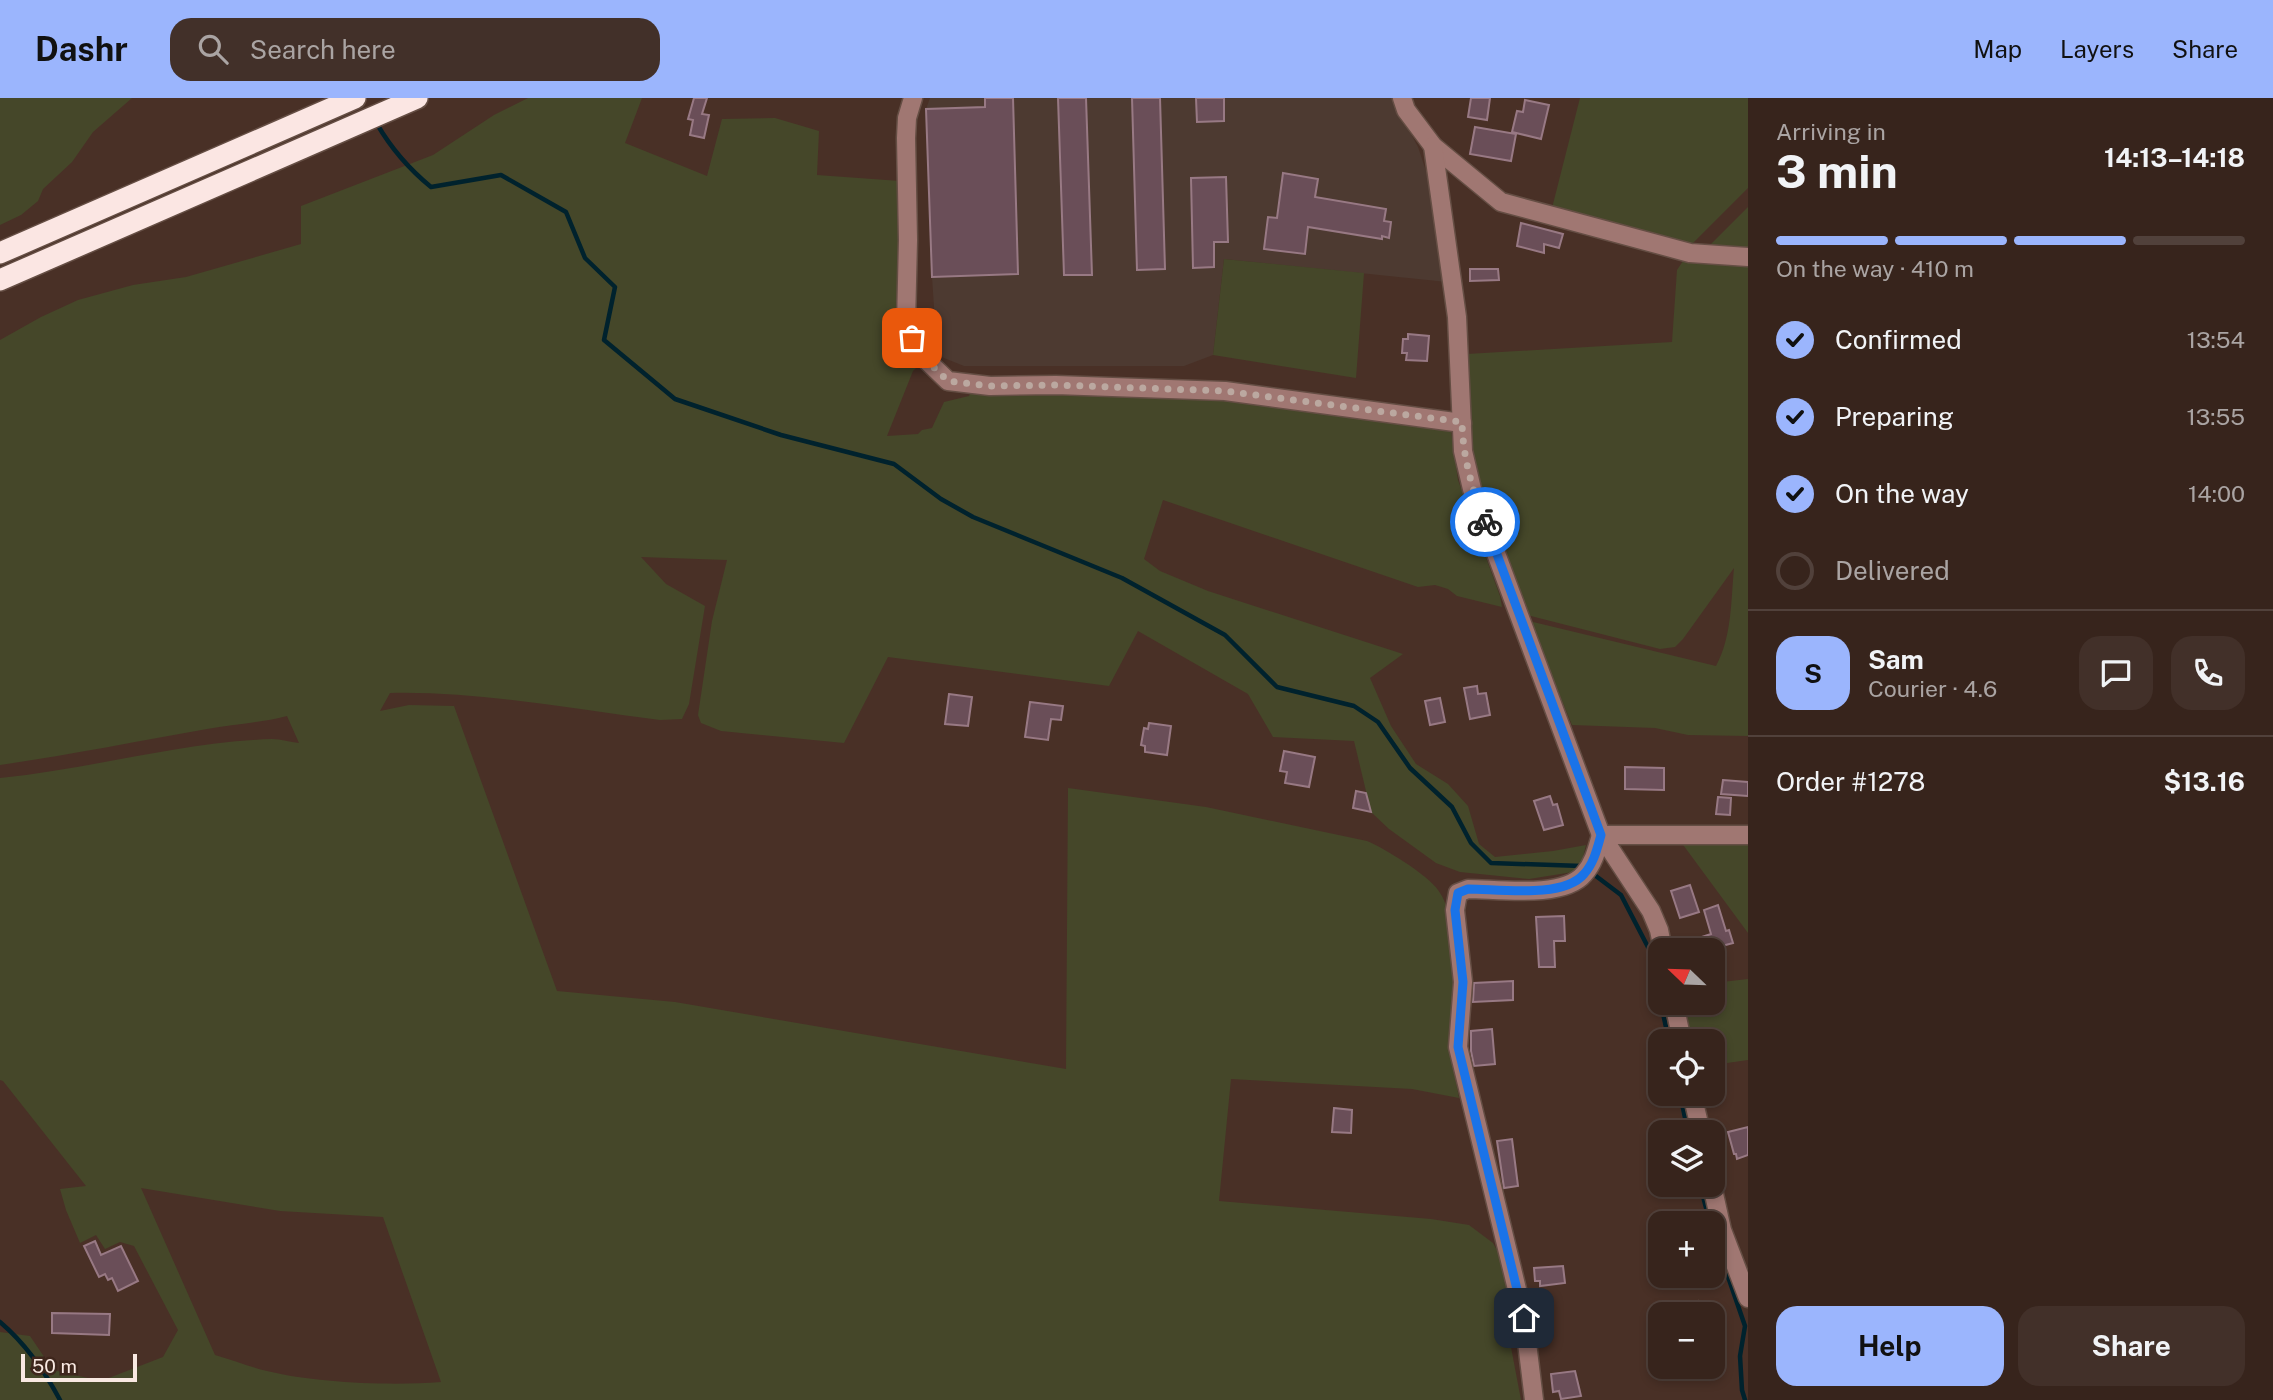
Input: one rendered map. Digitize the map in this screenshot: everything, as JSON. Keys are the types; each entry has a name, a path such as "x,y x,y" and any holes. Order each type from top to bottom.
{"highway":[{"path":"0,253 355,98"},
{"path":"0,280 417,98"}],"street":[{"path":"913,98 907,118 906,138 906,323 919,353 948,381 990,386 1056,385 1225,391 1462,422"},
{"path":"1402,98 1406,110 1433,146 1501,202 1690,253 1748,257"},
{"path":"1433,146 1457,317 1463,452 1472,489 1601,835 1651,911 1661,938"},
{"path":"1601,835 1748,835"},
{"path":"1534,1400 1524,1318 1458,1047 1463,982 1455,910 1458,893 1468,889 1544,890 1563,887 1583,877 1594,860 1601,835"},
{"path":"1715,1197 1722,1230 1748,1298"}],"shaded area":[{"path":"930,98 1392,98 1418,147 1437,204 1447,282 1224,259 1213,355 1184,366 964,366 944,358 937,352 926,109"}],"green space":[{"path":"0,98 132,98 93,132 72,162 43,189 38,201 21,215 0,225"},
{"path":"528,98 642,98 625,143 707,176 722,119 775,118 819,131 817,175 900,181 899,323 902,342 917,367 887,436 918,434 922,430 932,428 944,402 969,396 971,391 1182,389 1446,428 1451,431 1458,480 1502,607 1457,596 1448,589 1435,585 1418,587 1163,500 1144,559 1160,571 1208,591 1403,654 1370,678 1391,726 1416,764 1448,784 1468,806 1479,844 1495,857 1586,845 1582,861 1573,872 1529,879 1460,872 1436,863 1389,829 1371,812 1354,741 1273,737 1248,694 1138,631 1109,686 888,657 844,743 721,731 701,723 698,715 712,621 727,560 641,557 666,584 705,606 689,704 682,719 660,720 492,698 424,693 390,693 380,711 409,705 454,706 557,991 675,1002 1066,1069 1068,788 1206,807 1367,841 1394,856 1433,884 1446,904 1453,943 1450,1044 1459,1098 1412,1089 1231,1079 1219,1201 1431,1219 1469,1225 1493,1243 1498,1252 1512,1305 1510,1342 1521,1400 0,1400 0,1332 30,1336 53,1370 101,1381 163,1357 178,1330 134,1246 120,1242 105,1249 96,1235 80,1243 60,1189 86,1186 0,1080 0,778 238,741 272,739 299,743 287,716 0,765 0,340 78,300 133,285 186,277 301,244 301,206 433,155 494,115","holes":["141,1188 280,1211 383,1217 441,1382 400,1384 330,1381 267,1371 215,1355"]},
{"path":"1580,98 1748,98 1748,188 1689,247 1551,212"},
{"path":"1748,207 1748,250 1709,246"},
{"path":"1224,259 1364,273 1356,378 1213,355"},
{"path":"1683,261 1748,263 1748,736 1688,735 1655,728 1572,725 1529,621 1716,666 1728,631 1734,568 1675,647 1660,649 1527,615 1506,563 1474,463 1470,436 1467,354 1672,342 1677,270"},
{"path":"1681,842 1748,842 1748,933"},
{"path":"1748,979 1748,1060 1725,1063 1725,1029 1689,1029 1687,1015 1726,1015 1726,982"}],"building":[{"path":"694,98 707,98 702,114 709,115 704,138 690,135 693,120 688,119"},
{"path":"985,98 1013,98 1018,274 932,277 926,109 985,107"},
{"path":"1058,98 1086,98 1092,275 1064,275"},
{"path":"1132,98 1160,98 1165,269 1137,270"},
{"path":"1196,98 1224,98 1224,121 1197,122"},
{"path":"1471,98 1490,98 1487,120 1468,117"},
{"path":"1525,100 1549,105 1541,139 1512,132 1517,111 1523,112"},
{"path":"1475,127 1516,134 1511,161 1470,154"},
{"path":"1283,173 1318,179 1315,197 1386,209 1384,221 1391,222 1389,238 1308,227 1305,254 1264,249 1268,217 1277,218"},
{"path":"1226,177 1228,242 1214,242 1214,267 1193,268 1191,178"},
{"path":"1521,223 1563,234 1559,248 1544,244 1544,253 1517,246"},
{"path":"1470,269 1498,269 1499,280 1470,281"},
{"path":"1408,334 1429,336 1427,361 1406,360 1407,353 1402,353 1403,339 1408,339"},
{"path":"1477,686 1478,694 1486,693 1490,715 1470,719 1464,688"},
{"path":"949,694 972,697 968,726 945,724"},
{"path":"1440,698 1445,722 1430,725 1425,701"},
{"path":"1030,702 1063,706 1061,720 1051,719 1048,740 1025,737"},
{"path":"1149,723 1171,726 1167,755 1145,752 1145,746 1141,745 1144,728 1148,729"},
{"path":"1284,751 1315,757 1309,787 1285,783 1287,772 1280,771"},
{"path":"1625,767 1664,768 1664,790 1625,789"},
{"path":"1723,780 1748,782 1748,796 1721,794"},
{"path":"1356,791 1366,793 1371,812 1353,808"},
{"path":"1550,796 1553,805 1557,804 1563,825 1544,830 1534,801"},
{"path":"1718,797 1731,798 1730,815 1716,814"},
{"path":"1690,885 1699,912 1680,918 1671,891"},
{"path":"1718,905 1726,931 1729,930 1733,943 1726,945 1726,938 1699,938 1711,934 1704,910"},
{"path":"1564,916 1565,941 1554,941 1555,967 1539,967 1536,917"},
{"path":"1513,981 1513,1000 1473,1002 1474,983"},
{"path":"1492,1029 1495,1064 1474,1066 1471,1031"},
{"path":"1334,1108 1352,1110 1351,1133 1332,1132"},
{"path":"1748,1127 1748,1155 1737,1159 1728,1132"},
{"path":"1512,1139 1518,1186 1504,1188 1497,1141"},
{"path":"95,1241 101,1255 121,1246 138,1281 118,1291 112,1278 108,1280 105,1274 99,1277 84,1246"},
{"path":"1563,1266 1565,1283 1540,1286 1540,1281 1535,1281 1534,1268"},
{"path":"52,1313 110,1314 109,1335 52,1333"},
{"path":"1575,1371 1581,1396 1561,1399 1559,1391 1553,1392 1551,1374"}],"waterway":[{"path":"377,124 401,158 431,187 501,175 566,212 585,258 615,287 604,340 675,399 781,435 894,464 941,499 973,517 1122,578 1225,635 1277,687 1354,706 1378,722 1410,768 1452,807 1471,843 1491,863 1582,866"},
{"path":"1592,873 1621,895 1649,949 1666,1029"},
{"path":"1683,1106 1685,1120"},
{"path":"1703,1197 1707,1211"},
{"path":"1725,1268 1745,1326 1740,1356 1745,1400"},
{"path":"0,1322 34,1358 60,1400"}],"way so far":[{"path":"912,338 919,353 948,381 990,386 1056,385 1225,391 1462,422 1463,452 1472,489 1485,522"}],"route":[{"path":"1485,522 1601,835 1594,860 1583,877 1563,887 1544,890 1468,889 1458,893 1455,910 1463,982 1458,1047 1524,1318"}]}
